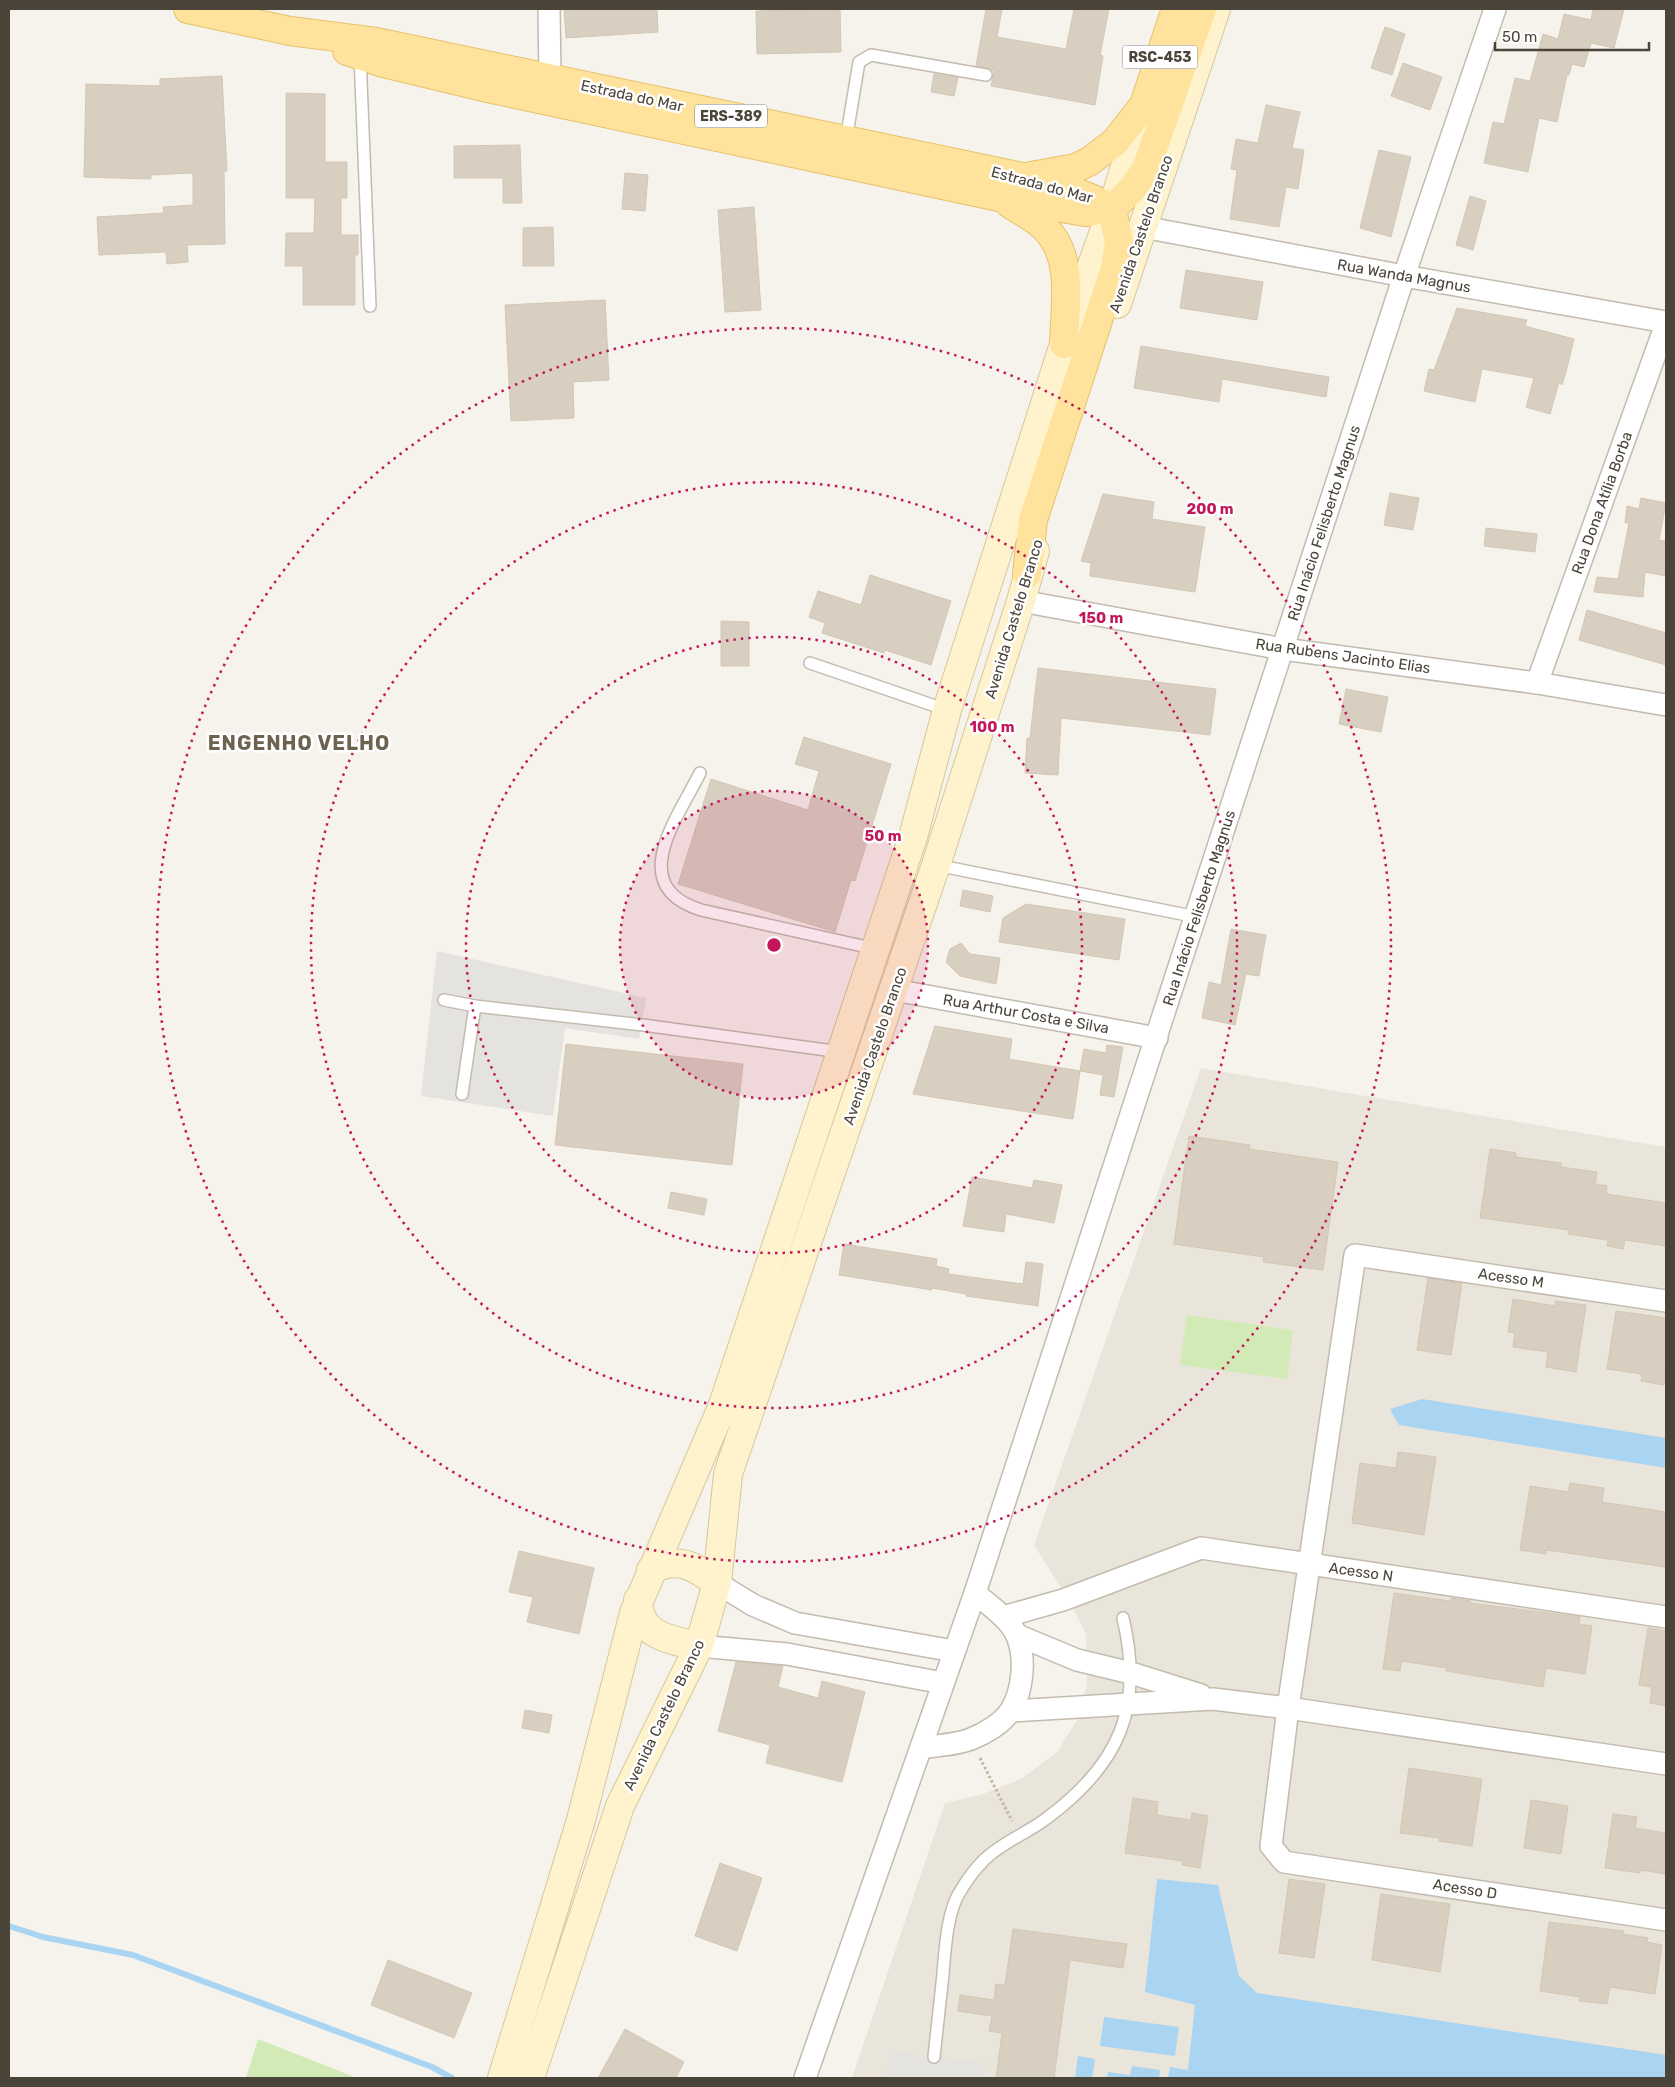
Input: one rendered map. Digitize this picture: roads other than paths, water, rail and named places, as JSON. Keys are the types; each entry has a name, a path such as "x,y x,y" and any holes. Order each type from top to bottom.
{"main road":[{"name":"Estrada do Mar","path":"188,9 361,48 550,79 1022,177 1084,194 1097,199 1112,209"},
{"name":"Avenida Castelo Branco","path":"502,2078 581,1820 638,1600 723,1405 913,837 948,710 1064,344 1112,209 1176,9"},
{"path":"1027,574 1033,520 1115,268 1119,242 1112,209 1132,189 1146,169 1202,9"},
{"name":"Avenida Castelo Branco","path":"530,2078 620,1806 699,1646 717,1583 728,1474 936,865 1021,601 1027,574 1216,9"},
{"name":"Estrada do Mar","path":"361,48 383,64 483,88 999,197 1085,212 1112,209"},
{"path":"1022,177 1062,172 1090,161 1115,142 1144,105"},
{"path":"999,197 1042,225 1059,248 1065,272 1064,344"},
{"path":"651,1570 661,1564 673,1562 684,1564 705,1574 717,1583"},
{"path":"638,1600 638,1612 644,1623 652,1631 699,1646"}],"street":[{"path":"549,9 550,79"},
{"name":"Rua Inácio Felisberto Magnus","path":"806,2078 975,1593 1404,276 1495,9"},
{"name":"Rua Wanda Magnus","path":"1143,227 1666,323"},
{"name":"Rua Dona Atília Borba","path":"1537,683 1666,323"},
{"name":"Rua Rubens Jacinto Elias","path":"1021,601 1283,650 1537,683 1666,705"},
{"name":"Rua Arthur Costa e Silva","path":"894,990 1157,1038"},
{"name":"Acesso M","path":"1308,1564 1355,1255 1666,1301"},
{"name":"Acesso N","path":"1003,1617 1063,1600 1201,1548 1666,1617"},
{"path":"1288,1708 1308,1564"},
{"path":"717,1583 753,1605 795,1623 954,1651"},
{"path":"922,1748 971,1740 992,1728 1010,1711 1020,1686 1022,1655 1017,1635 1003,1617 975,1593"},
{"path":"787,1654 795,1623"},
{"path":"1017,1635 1077,1660 1131,1673 1214,1699"},
{"path":"699,1646 787,1654 943,1683"},
{"path":"1010,1711 1214,1699 1288,1708 1666,1764"},
{"name":"Acesso D","path":"1288,1708 1271,1846 1284,1862 1666,1920"}],"lane":[{"path":"361,48 370,306"},
{"path":"846,140 859,62 871,55 986,75"},
{"path":"810,664 948,710"},
{"path":"700,773 663,850 660,869 662,879 671,894 688,906 701,910 876,949"},
{"path":"936,865 1196,917"},
{"path":"444,1000 475,1006 643,1025 841,1052"},
{"path":"462,1094 475,1006"},
{"path":"934,2057 947,1928 959,1891 985,1859 1047,1819 1088,1784 1109,1756 1122,1731 1129,1704 1131,1673 1130,1647 1123,1618"}],"water":[{"path":"1422,1399 1666,1438 1666,1468 1399,1425 1390,1409"},
{"path":"1157,1879 1218,1885 1239,1976 1257,1993 1666,2055 1666,2078 1168,2078 1170,2067 1188,2070 1195,2005 1145,1992"},
{"path":"1104,2017 1179,2027 1175,2056 1100,2046"},
{"path":"1078,2056 1095,2059 1092,2078 1075,2078"},
{"path":"1132,2066 1160,2070 1159,2078 1107,2078 1108,2072 1130,2075"}],"waterway":[{"path":"9,1926 43,1937 133,1955 432,2067 452,2078"}],"district":[{"name":"ENGENHO VELHO","path":"299,743"}]}
